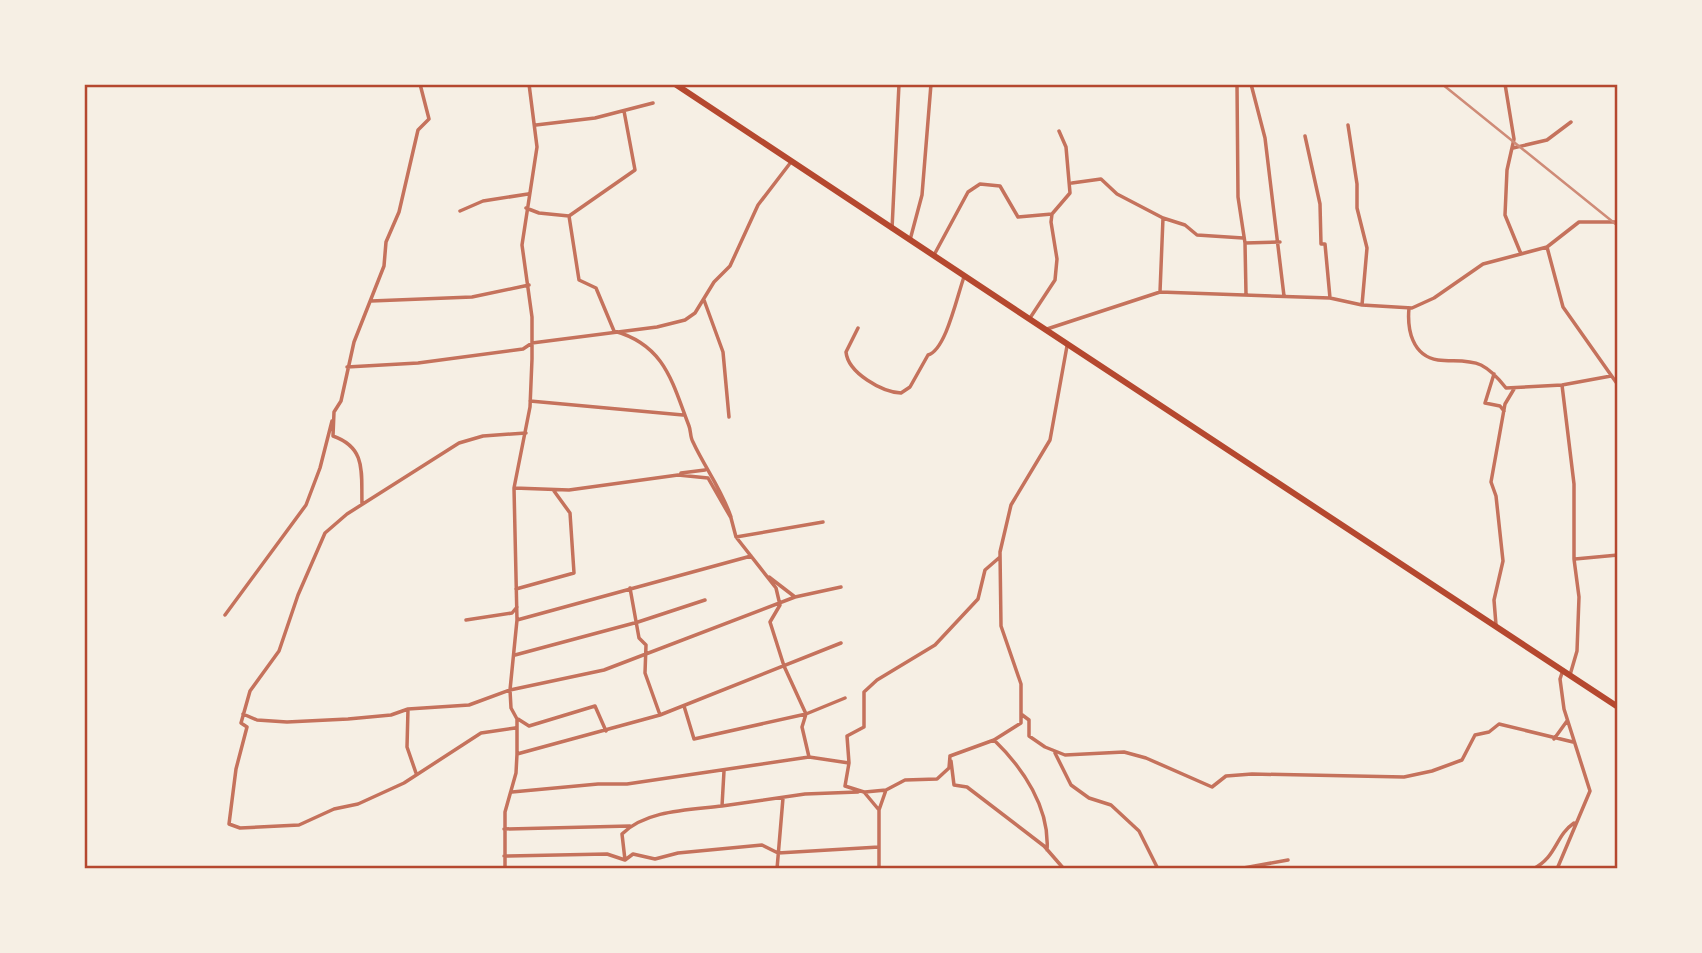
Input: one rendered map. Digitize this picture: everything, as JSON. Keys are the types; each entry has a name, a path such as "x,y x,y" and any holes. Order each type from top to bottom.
{"highway":[{"path":"675,84 891,231 1047,329 1618,707"}],"street":[{"path":"225,615 306,505 320,468 334,412 341,401 347,367 384,266 386,242 399,212 418,130 429,119 420,84"},
{"path":"529,84 537,147 522,245 529,285 532,343 530,401 514,488 517,620 510,690 511,708 517,719 529,726 594,706 606,732"},
{"path":"891,231 899,84"},
{"path":"909,242 922,195 931,84"},
{"path":"1237,84 1238,197 1244,241 1245,294"},
{"path":"1251,84 1260,110 1280,242 1284,296"},
{"path":"1505,84 1514,139 1507,170 1505,215 1521,254"},
{"path":"536,125 624,111 653,103"},
{"path":"526,208 539,213 569,216 635,170 624,111"},
{"path":"1513,149 1547,140 1571,122"},
{"path":"1348,125 1357,184 1357,208 1367,248 1362,305"},
{"path":"1029,319 1055,280 1057,259 1051,230 1052,214 1070,193 1072,183 1066,147 1059,131"},
{"path":"1305,136 1317,182 1321,244 1325,244 1330,298"},
{"path":"347,367 418,363 523,349 532,343 676,323 695,313 714,282 730,266 758,205 790,162"},
{"path":"1072,183 1101,179 1117,194 1163,218 1172,218 1197,235 1280,242"},
{"path":"933,257 968,192 980,184 1000,186 1018,216 1052,214"},
{"path":"460,211 483,201 528,194"},
{"path":"569,216 579,280 596,288 614,331 644,342 669,371 693,443 702,455 705,470 717,480 736,537 776,588 780,605 770,622 784,666 806,714 802,727 809,757"},
{"path":"1160,292 1163,218"},
{"path":"1047,329 1160,292 1330,298 1362,305 1409,308 1434,298 1483,264 1547,247 1579,222 1618,222"},
{"path":"1547,247 1563,307 1618,385"},
{"path":"858,328 846,352 849,364 880,388 892,393 906,390 928,355 936,353 943,343 964,275"},
{"path":"371,301 472,297 529,285"},
{"path":"704,300 723,352 729,417"},
{"path":"1409,308 1408,325 1414,344 1433,359 1468,361 1483,366 1506,388 1562,385 1611,376"},
{"path":"950,756 994,740 1021,723 1021,684 1001,625 1003,533 1011,505 1050,440 1068,343"},
{"path":"1494,374 1485,403 1500,406 1504,411"},
{"path":"1562,385 1574,484 1574,559 1579,597 1577,652 1570,675"},
{"path":"1495,627 1494,600 1503,561 1496,496 1491,482 1504,411 1514,389"},
{"path":"530,401 682,415"},
{"path":"334,412 333,436 346,441 355,449 361,467 362,504"},
{"path":"515,728 481,733 404,783 358,804 334,809 299,825 232,826 227,820 238,755 247,727 241,723 250,691 279,652 298,595 325,533 362,504 459,443 484,436 526,433"},
{"path":"514,488 586,489 705,470"},
{"path":"631,481 678,475 708,478 731,518"},
{"path":"516,589 574,573 570,513 553,489"},
{"path":"736,537 823,522"},
{"path":"517,620 751,555"},
{"path":"1574,559 1618,555"},
{"path":"879,810 864,792 845,786 849,763 847,736 864,727 864,692 877,680 935,645 978,599 985,570 1001,556"},
{"path":"763,573 795,597"},
{"path":"243,714 257,720 287,722 391,715 408,709 469,705 510,690 604,670 645,652 660,651 795,597 841,587"},
{"path":"630,588 639,638 646,645 645,673 660,715"},
{"path":"515,655 638,622 705,600"},
{"path":"466,620 512,614 517,607"},
{"path":"517,754 606,732 660,715 841,643"},
{"path":"1557,869 1590,792 1567,721 1561,689 1563,670"},
{"path":"684,706 694,739 806,714 845,698"},
{"path":"408,709 407,747 416,773"},
{"path":"1021,714 1029,720 1030,736 1055,752 1072,756 1124,752 1146,758 1212,787 1226,776 1252,774 1404,777 1432,771 1462,760 1475,736 1489,732 1499,724 1573,742"},
{"path":"505,869 504,829 517,754 517,719"},
{"path":"1554,739 1567,721"},
{"path":"994,740 1024,775 1046,825 1047,850"},
{"path":"1055,752 1071,785 1089,798 1111,805 1139,831 1158,869"},
{"path":"504,829 630,826 662,814 783,798 886,790 905,780 937,779 949,768 950,756"},
{"path":"950,756 954,785 967,787 1047,850 1064,869"},
{"path":"512,792 598,784 627,785 651,778 724,771 809,757 849,763"},
{"path":"722,806 724,771"},
{"path":"879,869 879,810 886,790"},
{"path":"777,869 783,798"},
{"path":"1533,869 1547,862 1565,830 1577,821"},
{"path":"625,860 622,834 630,826"},
{"path":"625,860 633,854 655,859 678,853 762,845 778,853 879,847"},
{"path":"504,856 607,854 625,860"},
{"path":"1238,869 1288,860"}],"railway":[{"path":"1442,84 1618,226"}]}
